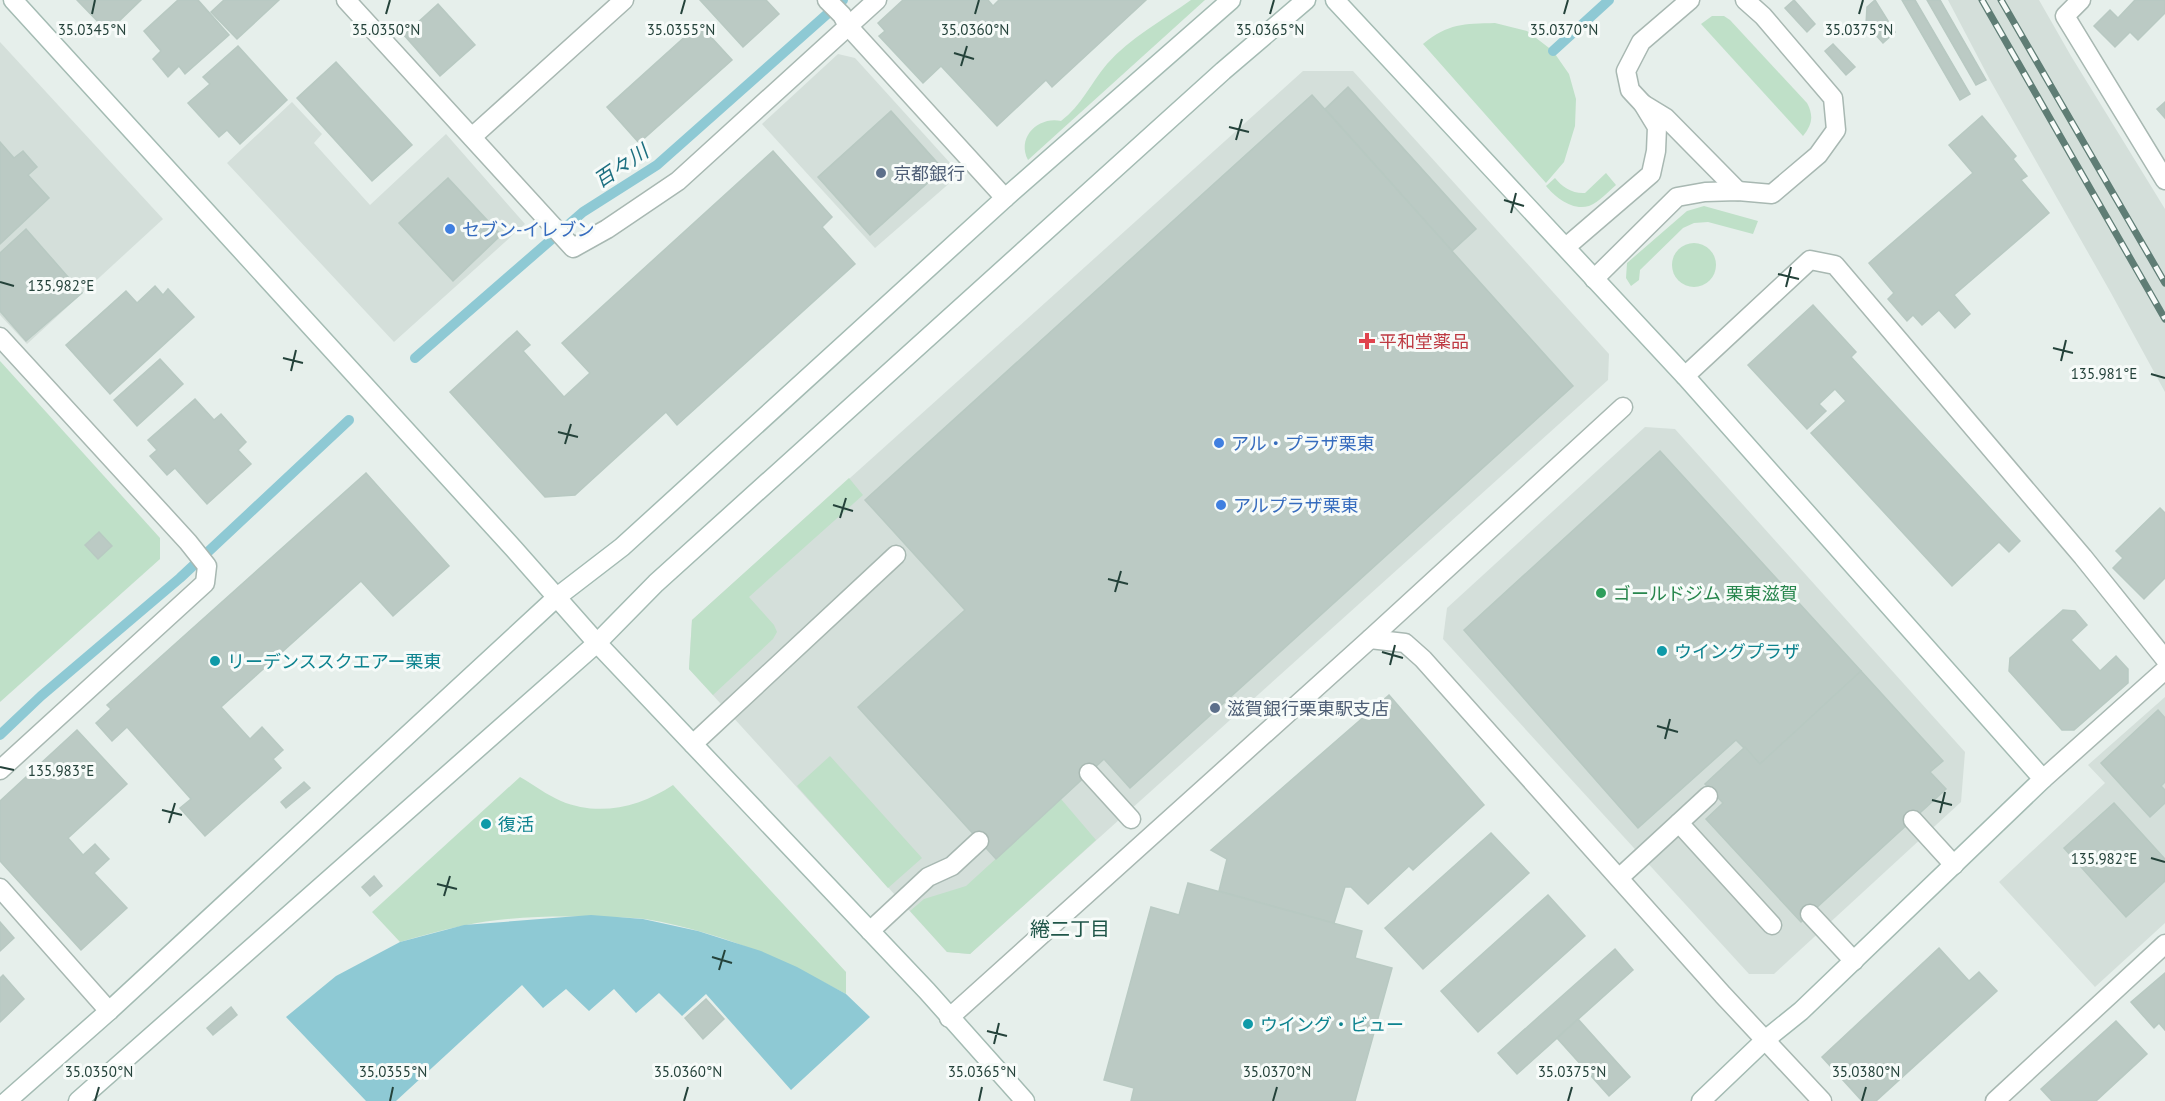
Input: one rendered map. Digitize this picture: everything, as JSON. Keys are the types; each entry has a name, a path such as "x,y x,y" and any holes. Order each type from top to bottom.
{"street":[{"path":"13,0 597,643 870,931 1025,1101"},
{"path":"346,0 573,248 607,229 678,181 845,21 877,0"},
{"path":"472,137 624,0"},
{"path":"827,0 1005,198"},
{"path":"7,1101 109,1011 557,597 622,547 1005,198 1231,0"},
{"path":"78,1101 597,643 656,583 1223,71 1306,0"},
{"path":"1335,0 1685,376 2043,779"},
{"path":"1566,247 1651,174 1656,151 1657,127 1643,104 1630,90 1626,71 1641,42 1690,0"},
{"path":"1594,279 1677,197 1705,192 1738,191 1772,194 1818,155 1836,130 1833,98 1763,16 1745,0"},
{"path":"2081,0 2065,16 2165,180"},
{"path":"1643,104 1666,118 1738,191"},
{"path":"1685,376 1810,260 1835,265 2083,557 2165,659"},
{"path":"0,337 207,566 205,583 0,770"},
{"path":"949,1018 1370,639 1623,407"},
{"path":"693,744 896,555"},
{"path":"1370,639 1405,643 1423,659 1822,1101"},
{"path":"1701,1101 1765,1040 1801,1011 2043,779 2165,670"},
{"path":"1089,773 1131,819"},
{"path":"1619,878 1708,796"},
{"path":"1913,820 1954,865"},
{"path":"1679,823 1772,925"},
{"path":"870,931 928,877 952,866 979,841"},
{"path":"0,888 109,1011"},
{"path":"1810,914 1854,961"},
{"path":"1995,1101 2165,944"}],"shaded area":[{"path":"1948,0 2039,0 2165,209 2165,392 1990,80"},
{"path":"0,42 163,219 27,344 0,315"},
{"path":"838,54 855,58 960,174 875,248 762,124"},
{"name":"アル・プラザ栗東","path":"1303,71 1353,71 1609,354 1608,380 970,954 947,952 689,669 692,620"},
{"path":"292,102 322,134 314,143 370,205 446,134 525,224 394,342 227,163"},
{"path":"1645,427 1675,429 1965,752 1961,802 1774,974 1749,974 1443,639 1447,608"},
{"path":"2165,697 2165,923 2095,987 1999,882 2105,783 2088,765"}],"green space":[{"path":"1191,0 1205,0 1028,160 1025,144 1032,130 1045,122 1061,121 1086,94 1101,71 1116,55 1136,38"},
{"path":"1712,16 1724,16 1730,20 1807,103 1811,112 1811,120 1803,136 1701,24"},
{"path":"1495,23 1527,31 1553,51 1569,74 1576,99 1575,126 1564,162 1546,183 1423,44 1449,28"},
{"path":"1606,173 1616,185 1589,206 1570,205 1546,186 1555,178 1568,189 1585,193"},
{"path":"1704,206 1758,221 1753,234 1708,222 1694,223 1683,228 1640,270 1639,280 1631,286 1626,278 1627,263 1687,211"},
{"path":"1694,243 1703,244 1710,249 1715,256 1715,274 1710,281 1703,286 1694,287 1685,286 1678,281 1673,274 1672,265 1673,256 1678,249 1685,244"},
{"path":"0,361 160,538 160,559 0,702"},
{"path":"849,478 863,495 749,597 774,625 777,632 773,639 713,695 689,669 692,620"},
{"path":"830,756 922,858 888,888 797,786"},
{"path":"520,777 561,801 575,806 604,809 633,804 673,785 846,972 846,994 798,969 749,948 698,931 645,919 514,918 462,926 400,942 372,912"},
{"path":"1061,799 1096,840 970,954 947,952 910,911 924,899 966,886"}],"water":[{"path":"591,915 643,919 698,931 761,951 797,967 846,994 870,1017 791,1090 706,994 682,1016 659,993 636,1013 614,989 589,1011 566,989 543,1008 522,985 396,1101 366,1101 286,1017 336,976 400,942 464,925"}],"building":[{"path":"77,0 141,0 114,26 109,21 103,27"},
{"path":"178,0 198,0 229,35 185,74 179,66 168,77 153,59 161,51 144,31"},
{"path":"224,0 279,0 237,39 211,12"},
{"path":"700,0 766,0 779,14 743,47"},
{"path":"903,0 988,0 993,6 999,0 1146,0 1052,87 1046,80 997,126 941,66 923,83 879,36 885,31 878,23"},
{"path":"1794,0 1815,24 1807,32 1785,8"},
{"path":"1875,0 1895,32 1883,43 1866,24 1867,7"},
{"path":"1902,0 1915,0 1970,94 1960,100"},
{"path":"1927,0 1940,0 1986,80 1976,85"},
{"path":"2135,0 2165,0 2165,13 2138,40 2130,32 2115,47 2094,26 2110,10 2118,18"},
{"path":"438,4 475,45 440,76 404,35"},
{"path":"699,24 732,60 639,143 607,107"},
{"path":"1833,44 1855,67 1846,75 1825,51"},
{"path":"238,46 287,100 240,144 227,130 219,137 188,103 210,84 203,77"},
{"path":"336,62 412,145 372,181 297,98"},
{"path":"1348,87 1476,229 1452,251 1325,109"},
{"name":"アル・プラザ栗東","path":"1312,95 1573,386 1130,788 1104,759 996,859 858,707 965,610 865,500"},
{"path":"2165,102 2165,118 2157,109"},
{"name":"京都銀行","path":"891,111 943,169 870,235 818,177"},
{"path":"1982,116 2016,156 2013,159 2027,176 2021,180 2049,213 1954,295 1970,314 1955,328 1939,310 1922,325 1913,315 1907,321 1888,299 1894,293 1869,263 1973,173 1949,145"},
{"path":"0,142 14,158 23,151 37,167 28,175 49,198 0,244"},
{"path":"773,151 832,217 822,227 855,264 677,425 666,412 575,495 545,497 450,392 517,331 530,345 523,351 564,397 590,373 562,343"},
{"name":"セブン-イレブン","path":"448,178 501,235 453,281 399,223"},
{"path":"26,229 82,293 26,341 0,311 0,253"},
{"path":"155,286 163,295 168,289 194,317 110,394 66,345 126,291 137,303"},
{"path":"1813,305 1856,352 1851,357 2020,541 2009,552 1999,542 1952,586 1811,433 1846,401 1835,389 1819,404 1826,411 1807,429 1748,365"},
{"path":"160,359 183,384 137,426 114,400"},
{"path":"195,399 214,420 221,414 246,442 238,450 251,464 207,504 175,468 167,475 150,456 157,450 148,440"},
{"name":"ウイングプラザ","path":"1660,451 1861,671 1760,764 1736,740 1638,828 1464,630"},
{"name":"リーデンススクエアー栗東","path":"366,473 449,566 393,616 361,581 221,707 250,739 262,727 283,750 273,759 281,768 205,836 180,808 191,799 127,727 112,741 96,723 111,709 107,705"},
{"path":"2160,508 2165,513 2165,578 2144,599 2113,568 2123,558 2116,551"},
{"path":"99,532 112,546 98,559 85,545"},
{"path":"2063,610 2075,611 2087,625 2071,640 2100,671 2116,656 2128,669 2128,683 2074,730 2062,730 2009,671 2010,658"},
{"path":"1861,671 1943,761 1930,772 1946,789 1801,922 1706,819 1723,803 1705,784 1745,747 1760,764"},
{"path":"1389,695 1484,805 1413,870 1409,866 1368,904 1351,887 1345,887 1334,923 1219,891 1227,859 1211,850"},
{"path":"2158,710 2165,718 2165,782 2161,786 2165,790 2165,803 2150,817 2101,763"},
{"path":"77,730 127,784 68,838 83,855 95,844 109,859 94,873 127,908 81,950 0,861 0,801"},
{"path":"304,782 310,788 286,808 281,802"},
{"path":"2114,803 2165,859 2165,881 2126,917 2064,848"},
{"path":"1491,833 1529,873 1423,969 1385,928"},
{"path":"374,876 382,886 370,896 362,887"},
{"name":"ウイング・ビュー","path":"1188,883 1362,931 1355,958 1392,968 1355,1101 1131,1101 1134,1088 1104,1080 1151,907 1179,915"},
{"path":"1548,895 1585,936 1478,1032 1441,991"},
{"path":"0,922 14,938 0,951"},
{"path":"1939,948 1969,981 1979,972 1997,991 1876,1101 1862,1101 1822,1057"},
{"path":"1615,949 1633,970 1517,1074 1498,1053"},
{"path":"2165,973 2165,1030 2159,1023 2154,1028 2131,1002"},
{"path":"3,975 24,999 0,1022 0,978"},
{"path":"706,999 724,1019 703,1039 685,1018"},
{"path":"231,1007 237,1015 213,1035 207,1028"},
{"path":"1578,1019 1630,1077 1609,1096 1557,1038"},
{"path":"2116,1021 2147,1054 2096,1101 2052,1101 2041,1089"}],"waterway":[{"name":"百々川","path":"415,358 583,212 657,165 843,0"},
{"path":"1553,51 1609,0"},
{"path":"0,735 41,696 180,578 349,420"}],"railway":[{"path":"1982,0 2165,319"},
{"path":"2001,0 2165,283"}],"place":[{"name":"京都銀行","path":"881,173"},
{"name":"セブン-イレブン","path":"450,229"},
{"name":"平和堂薬品","path":"1367,341"},
{"name":"アル・プラザ栗東","path":"1219,443"},
{"name":"アルプラザ栗東","path":"1221,505"},
{"name":"ゴールドジム 栗東滋賀","path":"1601,593"},
{"name":"ウイングプラザ","path":"1662,651"},
{"name":"リーデンススクエアー栗東","path":"215,661"},
{"name":"滋賀銀行栗東駅支店","path":"1215,708"},
{"name":"復活","path":"486,824"},
{"name":"ウイング・ビュー","path":"1248,1024"}],"district":[{"name":"綣二丁目","path":"1070,929"}]}
